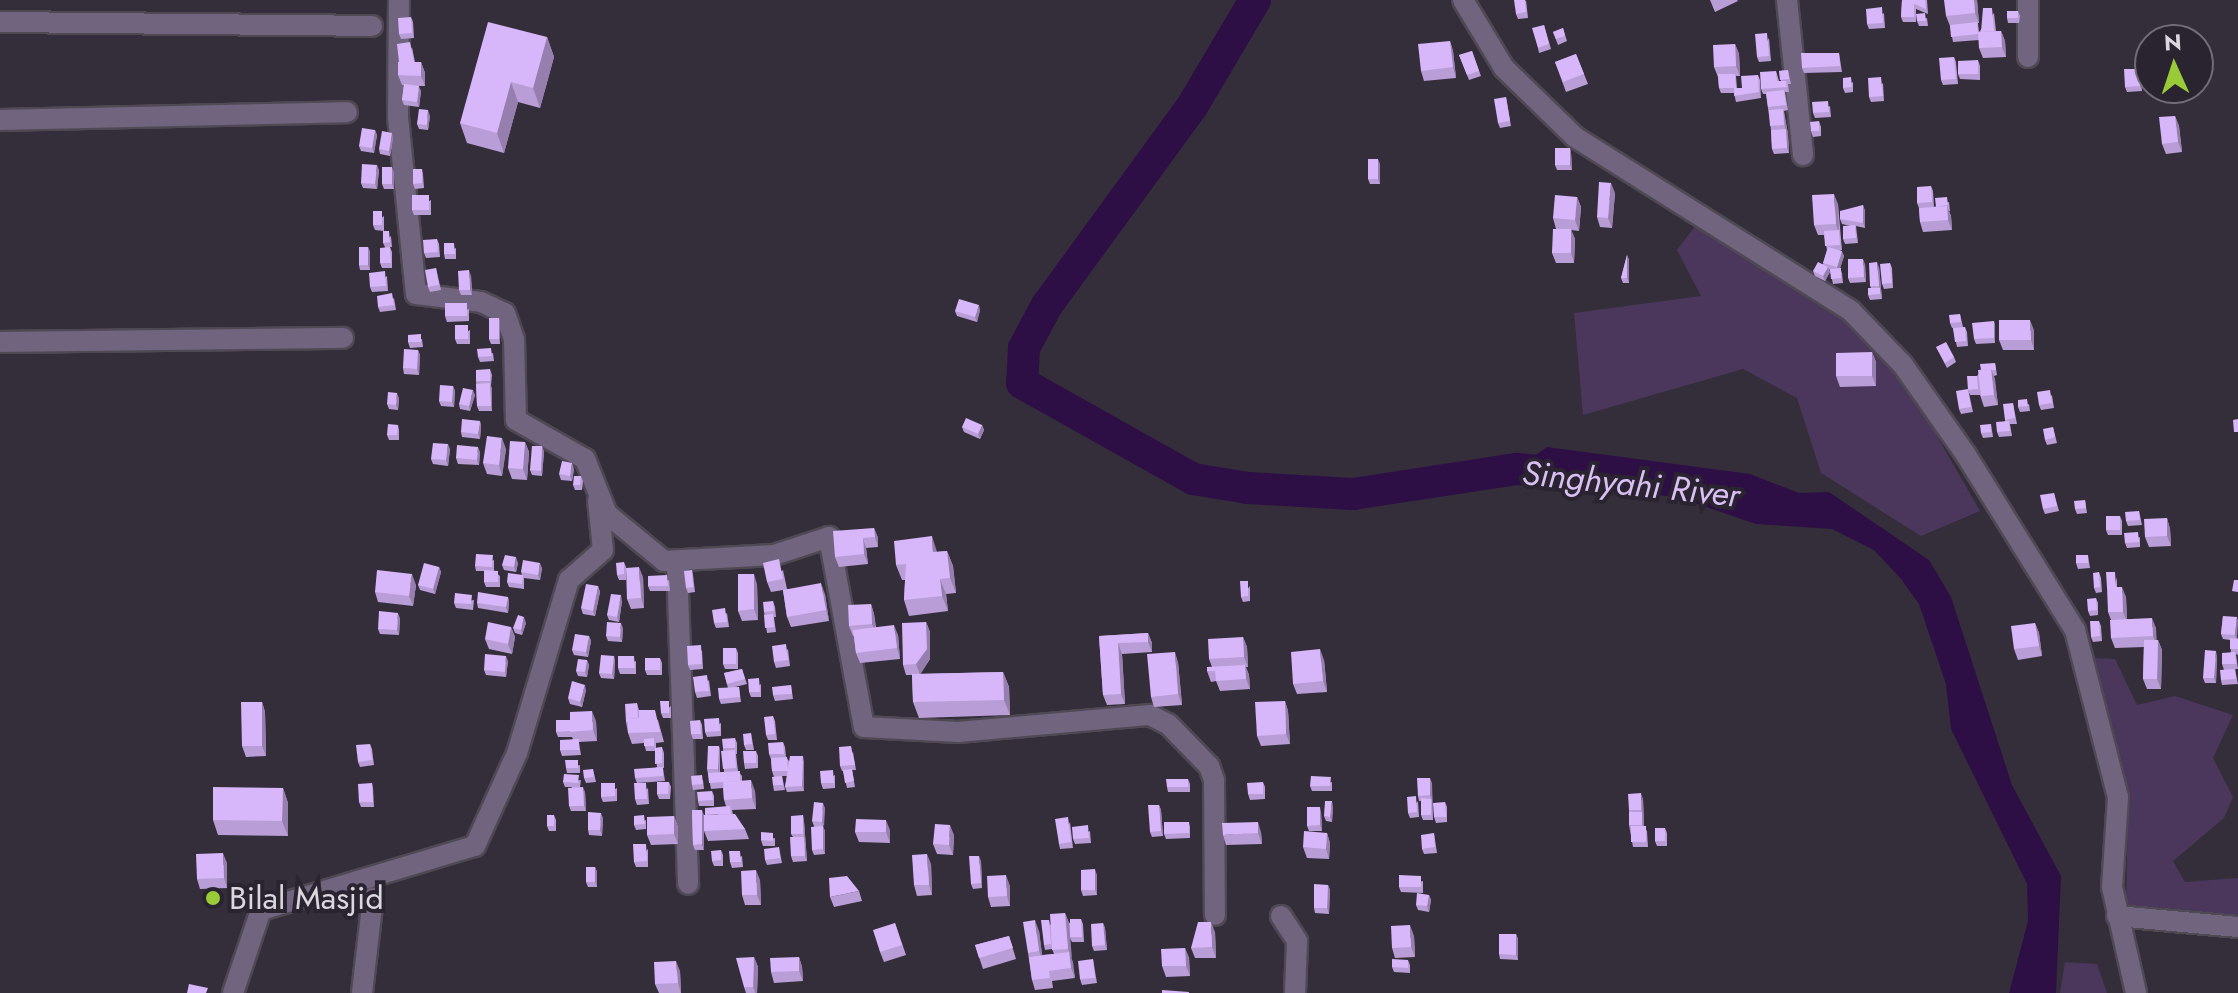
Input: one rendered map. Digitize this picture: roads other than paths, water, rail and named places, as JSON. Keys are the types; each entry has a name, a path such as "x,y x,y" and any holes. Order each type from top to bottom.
{"street":[{"path":"233,993 261,910 475,846 517,753 569,580 603,550 598,500 585,459 516,420 514,339 505,313 481,302 416,294 398,117 399,0"},
{"path":"1463,0 1504,68 1575,137 1851,311 1903,365 2075,630 2118,797 2117,916 2136,993"},
{"path":"1787,0 1803,155"},
{"path":"2028,0 2028,57"},
{"path":"0,22 372,26"},
{"path":"0,120 347,112"},
{"path":"0,342 343,338"},
{"path":"598,500 664,561 677,564 774,555 829,537 864,727 973,731 1150,715 1168,724 1209,766 1214,780 1215,915"},
{"path":"677,564 688,884"},
{"path":"362,993 373,898"},
{"path":"1281,916 1297,941 1295,993"},
{"path":"2117,916 2238,927"}],"water":[{"path":"1547,447 1750,474 1799,493 1829,492 1929,560 1951,597 2012,785 2061,876 2056,993 2009,993 2028,921 2027,884 1951,729 1946,684 1919,604 1874,550 1832,529 1756,524 1677,497 1539,484 1517,469"}],"waterway":[{"name":"Singhyahi River","path":"1255,0 1193,105 1047,305 1024,348 1022,383 1193,479 1248,488 1353,494 1517,469 1563,473"}],"place":[{"name":"Bilal Masjid","path":"213,898"}]}
